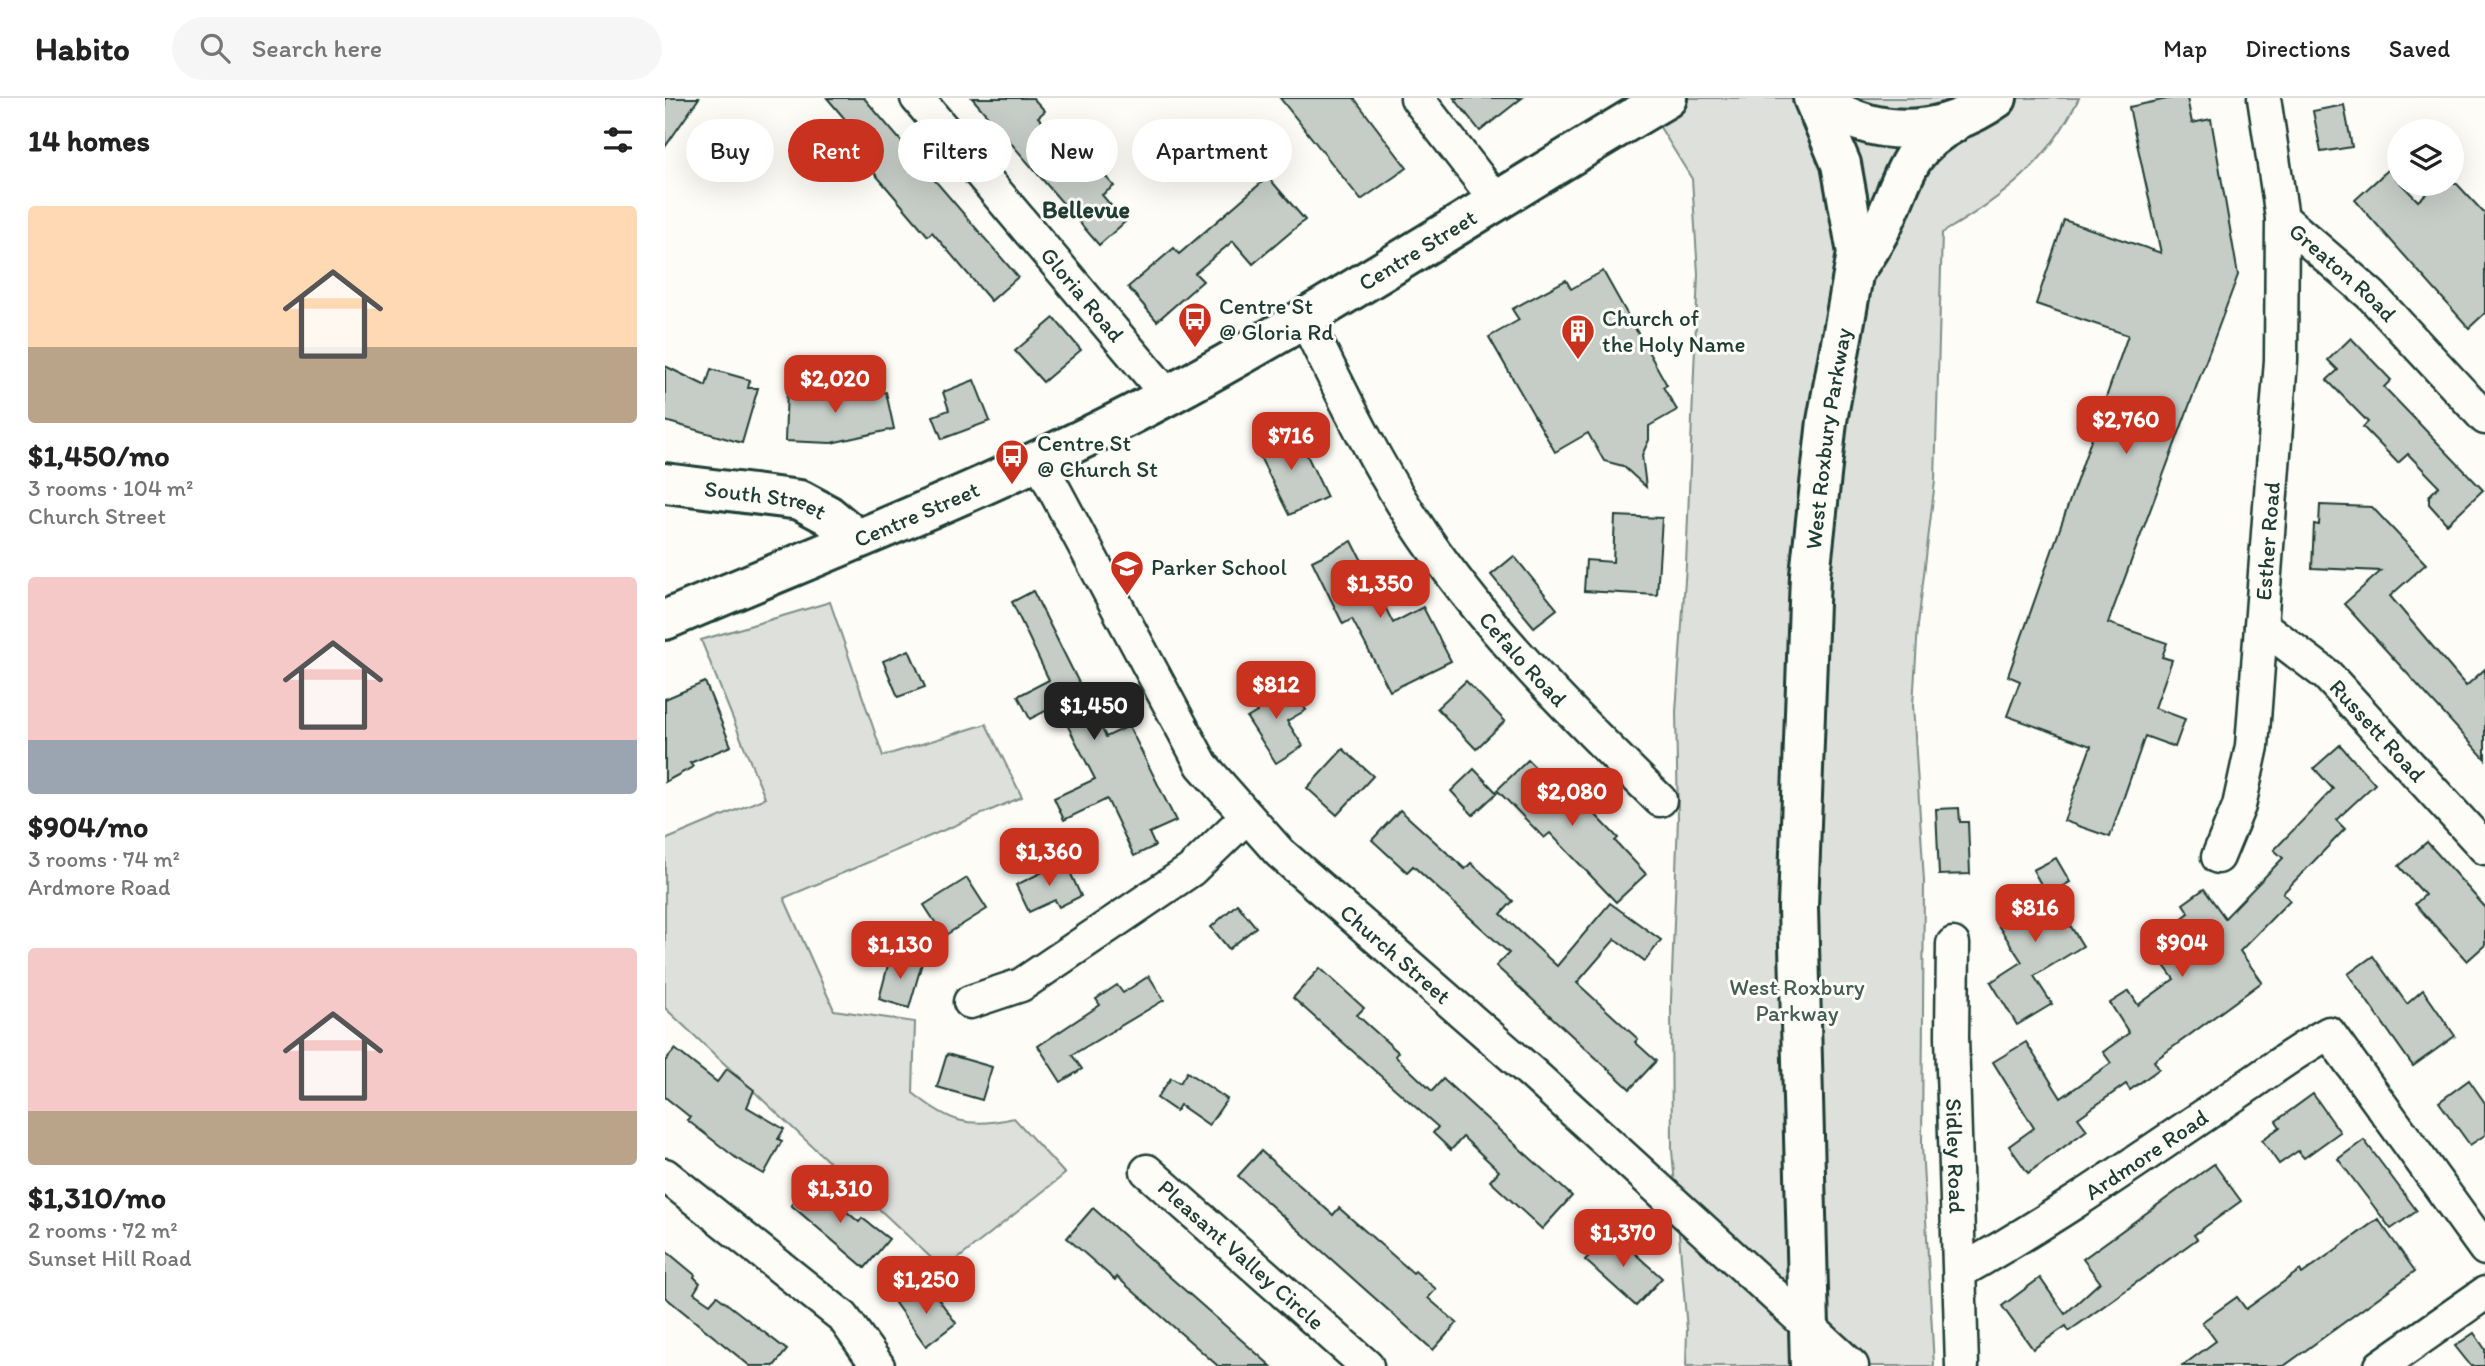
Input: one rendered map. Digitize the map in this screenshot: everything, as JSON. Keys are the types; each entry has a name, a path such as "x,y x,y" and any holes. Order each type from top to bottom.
{"main road":[{"name":"Centre Street","path":"665,620 1039,461 1168,396 1667,98"},
{"path":"1815,98 1835,111 1875,127 1918,130 1960,120"},
{"name":"West Roxbury Parkway","path":"1810,1366 1798,907 1810,575 1827,421 1857,267 1854,224 1841,164 1815,98"},
{"name":"West Roxbury Parkway","path":"1857,267 1880,230 1911,158 1931,138 1997,98"},
{"name":"South Street","path":"665,483 800,500 828,515 856,538"}],"street":[{"name":"Gloria Road","path":"916,98 1168,396"},
{"path":"1417,98 1496,200"},
{"name":"Greaton Road","path":"2264,98 2282,218 2372,296 2485,418"},
{"name":"Esther Road","path":"2218,858 2239,806 2252,746 2281,360 2282,218"},
{"name":"Cefalo Road","path":"1304,317 1370,451 1413,520 1462,586 1564,706 1660,800"},
{"name":"Church Street","path":"1039,461 1202,765 1246,817 1279,852 1533,1074 1852,1366"},
{"name":"Russett Road","path":"2261,625 2327,675 2485,848"},
{"path":"971,1002 1021,985 1033,977 1191,870 1246,817"},
{"name":"Sidley Road","path":"1953,944 1952,1036 1962,1366"},
{"name":"Ardmore Road","path":"1961,1271 2005,1248 2238,1093 2288,1055 2329,1033 2485,1249"},
{"name":"Pleasant Valley Circle","path":"1147,1171 1367,1366"},
{"path":"665,1175 843,1317 878,1366"},
{"path":"2381,1366 2485,1293"}],"green space":[{"name":"West Roxbury Parkway","path":"1642,98 2079,98 2053,142 2022,177 1985,206 1942,233 1935,481 1918,625 1913,705 1924,881 1922,1146 1934,1366 1686,1366 1687,1330 1672,1150 1671,1001 1678,818 1676,712 1686,565 1698,274 1692,179"},
{"path":"830,602 883,756 986,724 1022,797 784,898 834,1010 915,1022 913,1093 937,1111 960,1121 984,1123 1014,1118 1065,1174 944,1270 665,1008 665,840 765,798 701,640"}],"building":[{"path":"665,98 699,98 665,147"},
{"path":"827,98 864,98 882,119 845,119"},
{"path":"972,98 1033,98 1045,111 1038,117 1040,119 1026,119 1026,161 1012,144 1012,119 990,119"},
{"path":"1280,98 1354,98 1407,168 1361,200"},
{"path":"1454,98 1522,98 1480,131"},
{"path":"2172,98 2187,98 2192,123 2211,119 2238,275 2108,623 2167,643 2162,657 2172,660 2155,708 2185,719 2175,747 2145,736 2110,837 2064,821 2091,746 2007,716 2020,681 2008,676 2128,335 2036,304 2064,220 2161,253 2129,107"},
{"path":"2344,105 2352,147 2321,152 2313,111"},
{"path":"884,121 898,138 898,182 936,182 1018,277 991,301 932,232 928,236 882,182"},
{"path":"2387,171 2387,196 2413,196 2418,201 2424,196 2464,196 2464,192 2485,214 2485,313 2469,328 2355,200"},
{"path":"1045,182 1110,182 1114,186 1102,195 1125,222 1099,245"},
{"path":"1262,182 1272,182 1305,220 1253,264 1233,241 1195,273 1203,281 1157,321 1128,287 1174,248 1179,254"},
{"name":"Church of the Holy Name","path":"1603,271 1667,385 1663,387 1677,410 1649,426 1649,440 1642,455 1646,487 1623,466 1604,461 1588,433 1555,452 1489,337 1519,320 1512,309 1566,280 1571,289"},
{"path":"1054,318 1081,350 1043,382 1015,351"},
{"path":"2351,338 2391,380 2384,387 2483,490 2447,524 2429,504 2429,496 2439,486 2408,454 2398,463 2363,427 2368,422 2327,380 2338,370 2328,360"},
{"path":"665,366 706,386 711,369 750,380 748,388 758,388 742,443 665,421"},
{"path":"974,380 990,421 942,439 933,416 949,410 943,392"},
{"path":"862,385 864,395 886,392 894,429 831,443 785,441 787,389 832,391"},
{"path":"1294,428 1327,497 1289,515 1255,447"},
{"path":"2320,505 2372,507 2426,564 2390,596 2466,686 2485,669 2485,759 2344,604 2381,571 2312,568 2314,524 2319,525"},
{"path":"1615,516 1662,518 1657,595 1584,591 1586,560 1613,562"},
{"path":"1352,541 1393,623 1423,607 1451,661 1390,691 1352,619 1343,624 1312,561"},
{"path":"1514,556 1557,609 1534,627 1491,575"},
{"path":"1033,591 1106,737 1129,726 1176,821 1149,833 1155,846 1134,856 1107,799 1064,820 1054,798 1095,779 1057,705 1030,719 1018,696 1049,680 1012,602"},
{"path":"909,650 925,687 898,697 883,661"},
{"path":"1466,681 1505,721 1476,749 1437,708"},
{"path":"705,682 731,746 690,763 693,767 665,782 665,699"},
{"path":"1273,684 1281,697 1293,689 1306,710 1287,721 1303,746 1276,763 1247,718 1257,712 1249,699"},
{"path":"2340,745 2375,784 2336,820 2345,829 2283,893 2290,900 2240,951 2262,982 2154,1061 2159,1069 2130,1090 2126,1084 2078,1118 2087,1130 2028,1173 2009,1146 2034,1128 1993,1062 2026,1042 2061,1098 2111,1063 2103,1052 2129,1033 2110,1003 2129,991 2138,1005 2174,979 2148,944 2189,913 2183,904 2204,889 2225,918 2283,858 2274,850 2333,789 2314,768"},
{"path":"1343,749 1373,776 1337,815 1307,788"},
{"path":"1528,760 1551,784 1559,777 1618,838 1615,841 1646,874 1616,902 1550,833 1544,838 1497,790"},
{"path":"1474,769 1497,793 1473,815 1451,791"},
{"path":"1959,808 1960,822 1968,822 1970,874 1939,875 1936,809"},
{"path":"1400,810 1465,869 1471,863 1513,901 1501,914 1557,966 1610,903 1661,940 1645,961 1615,939 1577,983 1638,1039 1635,1042 1656,1061 1630,1089 1496,966 1509,953 1413,866 1407,872 1372,840"},
{"path":"2427,842 2485,907 2485,945 2467,961 2415,904 2425,895 2399,866"},
{"path":"2056,858 2070,882 2050,893 2083,946 2034,976 2052,1004 2017,1025 1991,982 2022,962 1994,919 2043,888 2033,870"},
{"path":"1065,861 1081,896 1059,907 1055,900 1029,912 1016,885"},
{"path":"967,878 987,909 944,936 924,905"},
{"path":"1237,904 1256,927 1229,949 1211,927"},
{"path":"891,954 922,963 909,1008 879,999"},
{"path":"2373,956 2407,1004 2423,990 2455,1036 2413,1066 2348,974"},
{"path":"1320,968 1364,1008 1357,1015 1398,1052 1395,1056 1432,1091 1443,1079 1572,1196 1542,1229 1490,1181 1499,1171 1463,1137 1451,1150 1433,1133 1438,1127 1293,998"},
{"path":"1149,976 1164,1000 1072,1055 1082,1069 1061,1082 1038,1046 1100,1005 1096,999 1117,985 1123,993"},
{"path":"675,1049 717,1082 727,1069 754,1090 747,1107 784,1129 778,1139 782,1141 764,1174 736,1158 687,1120 690,1117 665,1097 665,1061"},
{"path":"947,1054 992,1067 982,1100 937,1087"},
{"path":"1187,1072 1227,1099 1209,1125 1180,1105 1176,1111 1157,1098 1171,1078 1180,1083"},
{"path":"2469,1080 2485,1103 2485,1135 2470,1145 2439,1102"},
{"path":"2313,1094 2340,1132 2304,1158 2298,1151 2279,1164 2262,1140 2280,1127 2276,1121"},
{"path":"2364,1140 2417,1211 2391,1229 2338,1159"},
{"path":"1261,1151 1333,1215 1339,1208 1413,1273 1415,1271 1436,1289 1428,1298 1457,1323 1433,1350 1238,1176"},
{"path":"2214,1164 2241,1201 2194,1235 2197,1239 2069,1331 2066,1326 2033,1349 2002,1306 2040,1278 2065,1314 2100,1282 2083,1259"},
{"path":"810,1181 859,1222 862,1218 889,1239 865,1268 791,1205"},
{"path":"1093,1208 1271,1366 1218,1366 1117,1277 1115,1280 1067,1238"},
{"path":"2378,1219 2415,1271 2284,1366 2182,1366 2216,1341 2202,1322 2237,1297 2246,1309 2300,1270 2302,1274"},
{"path":"1611,1232 1662,1278 1636,1306 1585,1260"},
{"path":"665,1250 695,1275 700,1283 694,1293 710,1304 717,1296 787,1350 774,1366 750,1366 665,1297"},
{"path":"914,1289 923,1301 934,1293 956,1323 926,1346 895,1303"},
{"path":"2474,1333 2485,1349 2485,1366 2471,1366 2455,1346"}],"place":[{"name":"Centre St @ Gloria Rd","path":"1195,349"},
{"name":"Church of the Holy Name","path":"1578,361"},
{"name":"Centre St @ Church St","path":"1012,486"},
{"name":"Parker School","path":"1127,597"}],"district":[{"name":"Bellevue","path":"1086,209"}]}
